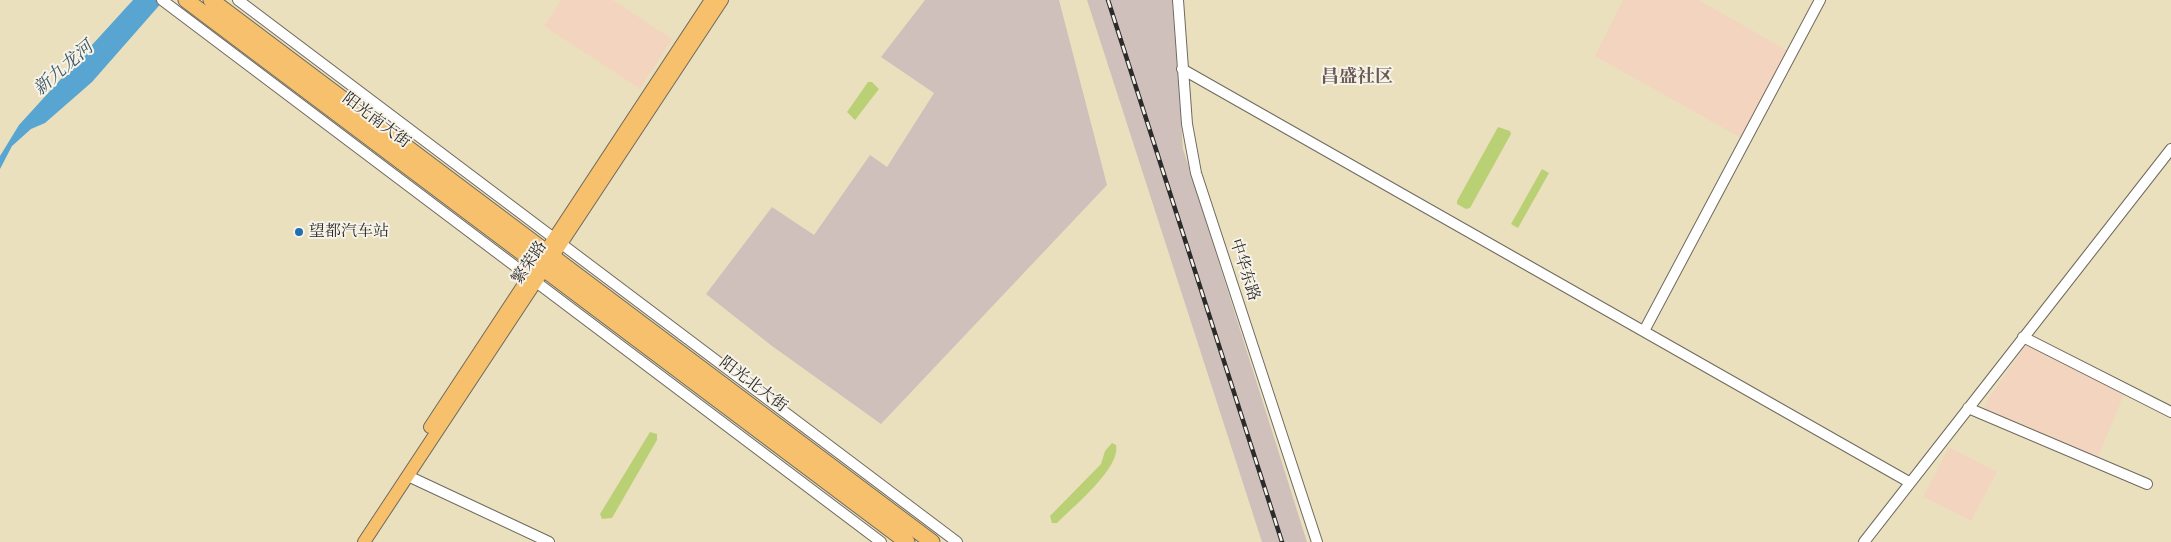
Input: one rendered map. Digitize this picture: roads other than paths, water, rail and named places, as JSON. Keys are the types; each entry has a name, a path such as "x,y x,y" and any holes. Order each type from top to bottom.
{"highway":[{"name":"阳光南大街","path":"186,0 546,261"},
{"name":"阳光南大街","path":"211,0 546,261"},
{"name":"阳光北大街","path":"546,261 907,542"},
{"name":"阳光北大街","path":"546,261 932,542"}],"main road":[{"name":"繁荣路","path":"364,542 546,261 711,0"},
{"name":"繁荣路","path":"355,542 722,0"}],"street":[{"path":"238,0 881,542"},
{"name":"中华东路","path":"1178,0 1187,124 1196,173 1318,542"},
{"path":"1644,331 1820,0"},
{"path":"165,2 957,542"},
{"path":"1182,69 1909,482"},
{"path":"1864,542 2171,148"},
{"path":"2023,337 2171,412"},
{"path":"1968,408 2147,484"},
{"path":"408,476 549,542"}],"water":[{"path":"133,0 164,0 92,82 45,123 31,129 12,146 0,169 0,156 19,125"}],"railway":[{"path":"1108,0 1282,542"}],"place":[{"name":"望都汽车站","path":"299,232"}],"district":[{"name":"昌盛社区","path":"1357,78"}],"water label":[{"name":"新九龙河","path":"64,69"}]}
